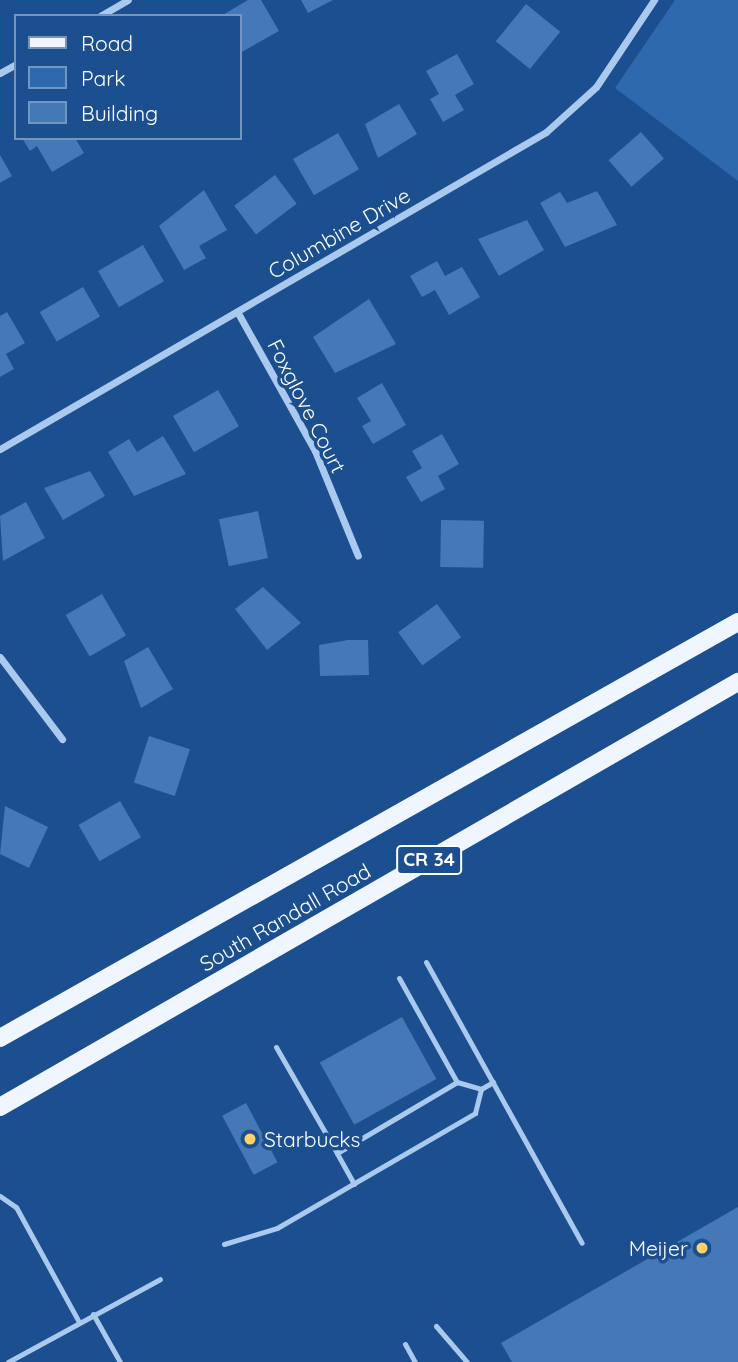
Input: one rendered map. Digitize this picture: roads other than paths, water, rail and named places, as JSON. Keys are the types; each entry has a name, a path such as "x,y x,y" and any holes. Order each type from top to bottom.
{"main road":[{"name":"South Randall Road","path":"0,1038 738,622"},
{"name":"South Randall Road","path":"0,1107 738,682"}],"street":[{"path":"104,14 128,0"},
{"name":"Columbine Drive","path":"0,449 546,132 596,87 654,0"},
{"name":"Foxglove Court","path":"238,313 315,451 358,556"},
{"path":"0,657 62,738"}],"lane":[{"path":"426,962 582,1242"},
{"path":"399,978 457,1082 481,1089"},
{"path":"276,1047 354,1184"},
{"path":"337,1153 457,1082"},
{"path":"224,1244 277,1228 475,1113 481,1089 493,1082"},
{"path":"0,1196 16,1207 79,1322"},
{"path":"8,1362 160,1279"},
{"path":"93,1314 120,1362"},
{"path":"436,1326 467,1362"},
{"path":"405,1344 415,1362"}],"place":[{"name":"Starbucks","path":"250,1139"},
{"name":"Meijer","path":"702,1248"}]}
